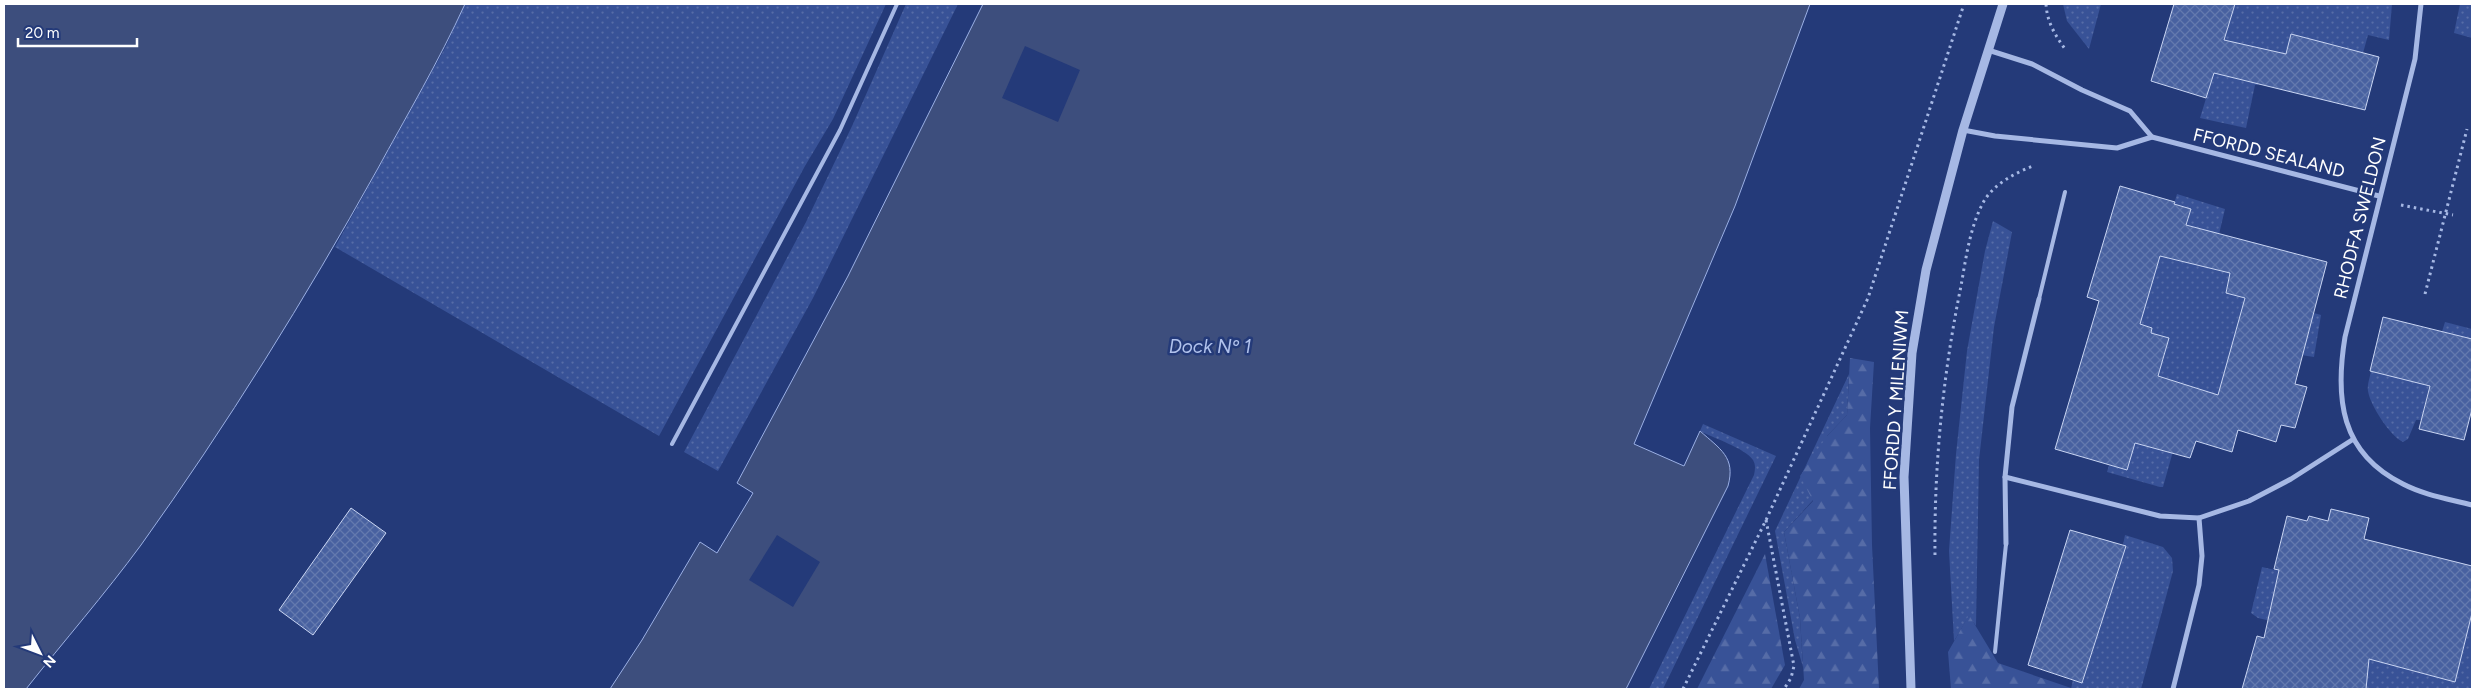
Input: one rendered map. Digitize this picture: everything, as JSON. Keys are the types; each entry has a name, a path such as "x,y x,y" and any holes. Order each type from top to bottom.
{"street":[{"name":"FFORDD Y MILENIWM","path":"1911,689 1904,477 1912,353 1926,270 1963,130 2003,4"},
{"name":"RHODFA SWELDON","path":"2421,4 2415,59 2345,337 2340,370 2343,414 2352,440 2367,458 2402,484 2422,492 2472,505"},
{"path":"1963,130 1995,136 2116,148 2152,137 2130,111 2082,90 2032,64 1988,50"},
{"name":"FFORDD SEALAND","path":"2152,137 2379,198"},
{"path":"2006,544 2005,477 2012,407 2039,298"},
{"path":"2005,477 2160,516 2199,518 2249,501 2291,479 2352,440"},
{"path":"2173,689 2199,585 2202,556 2199,518"}],"lane":[{"path":"672,444 827,155 896,4"},
{"path":"2039,298 2065,192"},
{"path":"1995,652 2006,544"}],"path":[{"path":"1683,689 1766,520 1868,298 1964,4"},
{"path":"2046,4 2046,14 2053,32 2065,49"},
{"path":"2425,294 2467,129"},
{"path":"1935,557 1936,484 1946,383 1953,326 1975,220 1985,200 2002,183 2018,172 2033,166"},
{"path":"2379,198 2453,216"},
{"path":"1766,520 1794,666 1791,678 1784,689"}],"green space":[{"path":"465,4 886,4 833,119 805,166 659,436 335,247 445,48"},
{"path":"906,4 958,4 813,298 718,471 684,452 806,222 853,124"},
{"path":"2063,4 2101,4 2089,49 2067,21"},
{"path":"2235,4 2392,4 2389,40 2368,35 2363,53 2333,45 2323,86 2291,35 2286,54 2270,51 2258,85 2255,85 2246,128 2200,118"},
{"path":"2460,4 2472,4 2472,38 2454,33"},
{"path":"2177,194 2225,209 2216,247 2230,273 2226,293 2260,301 2307,338 2314,313 2321,315 2314,357 2301,355 2232,428 2182,419 2163,487 2160,487 2107,472 2109,465 2127,470 2134,446 2145,355 2163,361 2169,338 2151,333 2152,328 2099,312 2167,228 2184,233 2191,210 2174,204"},
{"path":"1993,221 2012,232 1994,327 1979,460 1976,626 1969,616 1954,641 1949,551 1956,454 1967,351 1985,251"},
{"path":"2445,322 2472,329 2472,385 2451,380 2436,359 2421,420 2416,420 2408,439 2403,442 2381,420 2372,404 2368,389 2371,371 2440,338"},
{"path":"1850,358 1874,362 1870,428 1872,545 1879,689 1799,689 1804,680 1800,618 1784,532 1813,501 1800,476 1827,436 1847,415"},
{"path":"1849,374 1847,415 1827,436 1813,500 1784,532 1800,618 1803,667 1795,640 1775,531"},
{"path":"1703,424 1776,456 1663,689 1649,689 1754,475 1755,464 1749,456 1736,447 1700,431"},
{"path":"2125,535 2163,547 2172,558 2173,571 2141,689 2071,689 2073,680 2083,682 2126,546 2123,545"},
{"path":"1765,554 1785,665 1771,689 1697,689"},
{"path":"2275,564 2445,626 2468,631 2472,613 2472,689 2303,689 2313,631 2258,618 2251,613 2262,567 2275,570"},
{"path":"1969,615 1998,663 2074,689 1951,689 1948,652"}],"water":[{"path":"4,4 465,4 434,67 350,218 234,408 141,545 26,689 4,689"},
{"name":"Dock Nº 1","path":"983,4 1810,4 1735,206 1634,444 1684,466 1700,431 1724,454 1730,468 1730,476 1728,486 1626,689 610,689 642,640 700,542 717,553 753,493 737,483 848,276"}],"pier":[{"path":"1025,46 1080,70 1058,122 1002,98"},
{"path":"777,535 820,562 793,607 749,580"}],"building":[{"path":"2174,4 2235,4 2224,40 2286,54 2291,34 2379,57 2365,110 2214,73 2206,98 2151,81"},
{"path":"2120,186 2175,202 2174,204 2191,209 2186,225 2327,262 2295,384 2307,387 2295,428 2281,425 2276,442 2238,430 2232,452 2196,441 2190,458 2135,443 2127,470 2055,449 2099,301 2087,297","holes":["2160,256 2230,273 2226,293 2245,298 2218,395 2158,376 2169,338 2151,333 2152,328 2140,324"]},
{"path":"2383,317 2472,339 2472,409 2464,440 2419,429 2430,386 2370,371"},
{"path":"351,508 386,533 313,635 279,610"},
{"path":"2331,509 2369,518 2364,539 2472,566 2472,613 2455,682 2369,659 2366,689 2242,689 2257,636 2264,638 2279,570 2274,569 2287,516 2307,521 2309,516 2328,521"},
{"path":"2070,530 2126,546 2082,683 2028,665"}]}
